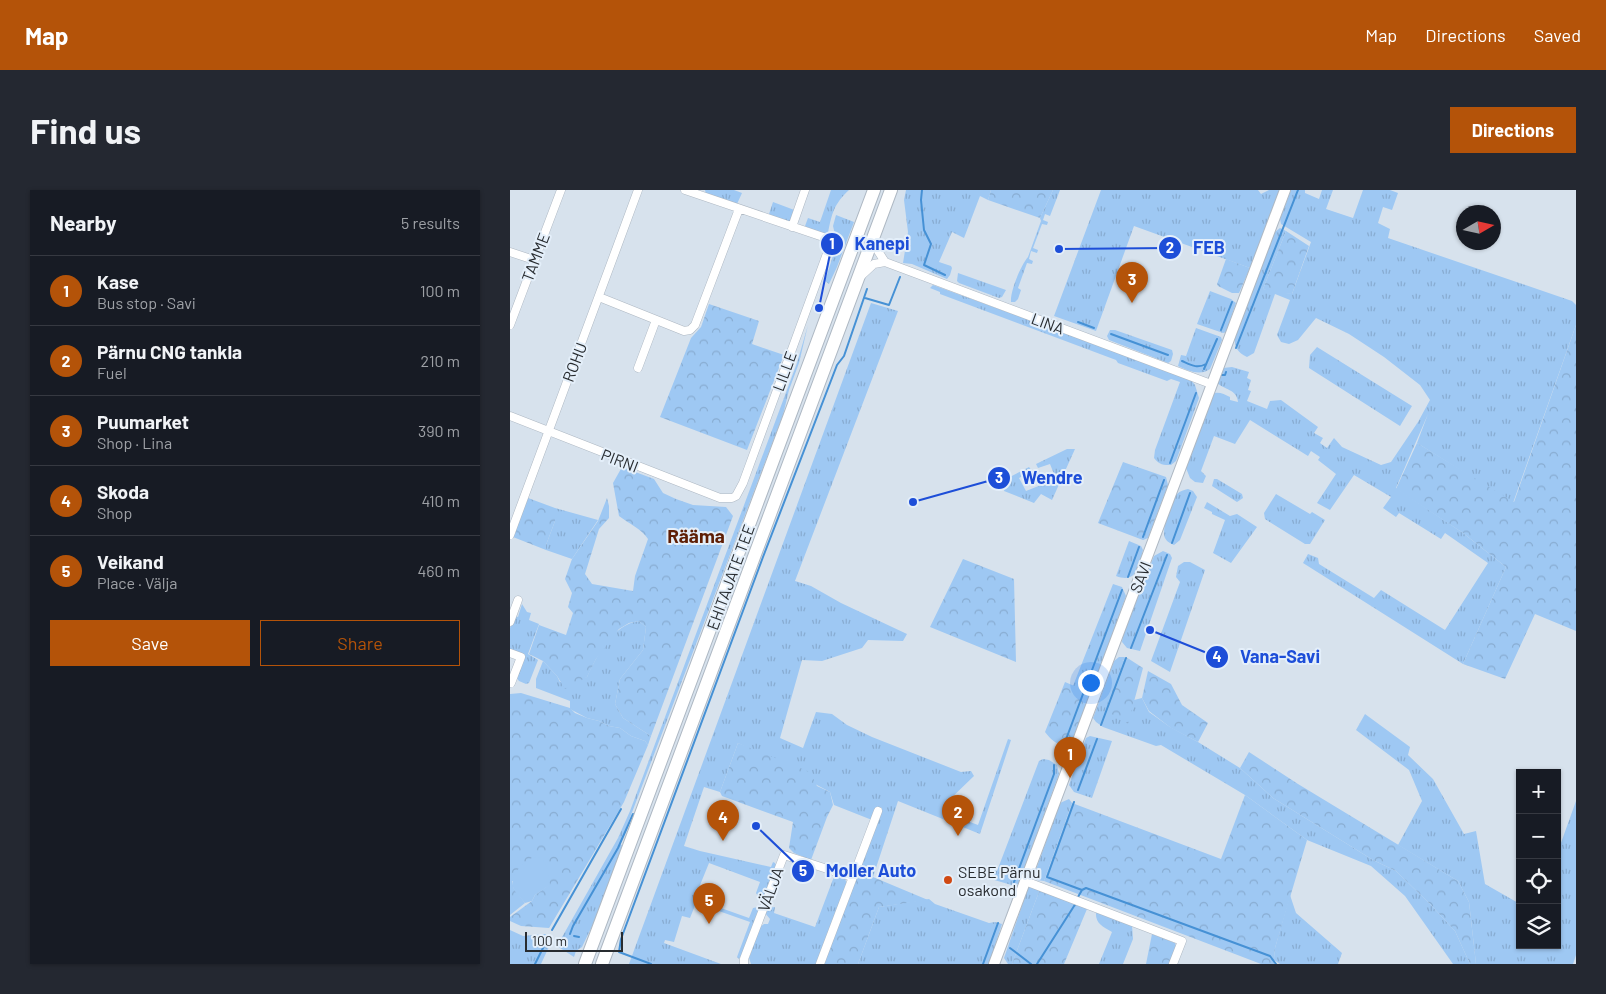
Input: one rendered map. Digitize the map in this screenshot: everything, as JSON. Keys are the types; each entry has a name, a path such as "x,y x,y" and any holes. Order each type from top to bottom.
{"highway":[{"name":"EHITAJATE TEE","path":"585,964 874,190"},
{"name":"EHITAJATE TEE","path":"602,964 891,190"}],"street":[{"name":"TAMME","path":"510,324 562,190"},
{"name":"ROHU","path":"510,535 638,190"},
{"path":"685,190 702,193 739,209 792,227 805,190"},
{"name":"SAVI","path":"994,964 1285,190"},
{"path":"599,297 684,331 690,330 696,325 739,209"},
{"name":"LILLE","path":"732,498 736,496 743,484 832,240 792,227"},
{"path":"858,279 874,264 885,262 878,251 874,238"},
{"path":"510,252 534,260"},
{"name":"LINA","path":"885,262 1211,384"},
{"path":"638,368 656,320"},
{"name":"PIRNI","path":"510,416 720,498 732,498"},
{"path":"510,622 518,600"},
{"path":"510,653 521,657 512,684"},
{"path":"820,964 878,811"},
{"name":"VÄLJA","path":"744,964 744,959 784,854 852,877"},
{"path":"1025,881 1182,941 1173,964"},
{"path":"590,964 592,958 591,948"}],"green space":[{"path":"705,190 734,190 742,193 737,204 706,194"},
{"path":"831,190 849,190 834,209 828,233 824,234 807,228 805,226 808,218 820,222"},
{"path":"906,190 991,190 988,200 980,196 964,238 952,232 939,262 952,268 947,279 912,264 903,263 908,232 904,200"},
{"path":"991,190 1053,190 1040,218 988,200"},
{"path":"1053,190 1060,190 1050,216 1045,214 1043,220 1048,222 1047,225 1042,224 1033,248 1038,250 1037,253 1031,251 1029,259 1033,261 1032,264 1027,263 1018,288 1021,290 1018,299 1015,302 1011,302 1016,278 1028,257 1041,221 1040,218"},
{"path":"1101,190 1258,190 1261,194 1269,190 1280,190 1250,268 1134,226 1096,331 1054,316"},
{"path":"1291,190 1305,190 1305,193 1319,199 1322,190 1333,190 1326,209 1353,218 1363,190 1390,190 1398,193 1392,210 1383,207 1378,223 1390,229 1388,238 1572,301 1576,305 1576,325 1513,503 1417,443 1428,414 1396,488 1463,533 1506,567 1463,664 1303,563 1308,554 1318,558 1319,564 1374,598 1381,590 1445,630 1488,563 1445,533 1441,539 1399,513 1396,517 1383,508 1391,497 1354,475 1330,510 1317,503 1336,474 1318,460 1320,457 1311,451 1308,456 1250,420 1235,444 1214,436 1201,471 1206,476 1203,483 1195,482 1190,478 1186,468 1212,394 1223,394 1230,397 1230,400 1238,402 1233,392 1216,382 1223,368 1232,367 1249,372 1247,378 1251,380 1248,390 1251,391 1247,401 1267,409 1270,401 1281,400 1318,427 1314,433 1323,438 1320,443 1327,448 1334,438 1342,447 1381,465 1391,462 1418,422 1430,400 1420,385 1384,357 1349,334 1316,318 1298,340 1289,344 1281,342 1277,335 1290,300 1275,294 1254,353 1247,357 1238,351 1235,345 1235,334 1275,232 1280,228 1286,231 1263,289 1292,294 1311,242 1281,224 1280,219"},
{"path":"773,202 797,211 791,222 769,214"},
{"path":"836,215 854,222 829,284 825,281 837,243 833,226"},
{"path":"1286,231 1309,246 1292,294 1275,293 1263,289"},
{"path":"1226,259 1250,268 1239,293 1232,293 1217,284"},
{"path":"958,273 1006,290 1002,297 999,298 959,283 957,281"},
{"path":"933,285 1190,379 1195,385 1199,398 1176,461 1171,465 1164,465 1154,458 1155,450 1180,382 1171,379 1167,381 940,294 940,292 930,288"},
{"path":"1210,291 1231,299 1236,303 1226,332 1223,333 1197,324"},
{"path":"871,303 898,311 795,581 811,586 841,603 907,634 903,641 868,640 862,648 822,661 802,660 780,738 803,748 816,712 832,714 847,725 872,737 961,772 971,771 974,776 945,804 944,812 978,825 1008,739 1011,740 980,834 898,801 873,877 854,879 882,808 878,807 872,820 834,805 830,792 738,743 720,792 704,787 684,846 771,867 773,862 775,863 776,865 764,898 756,893 760,882 709,863 696,895 705,899 704,902 749,918 753,908 758,907 761,909 742,955 739,959 737,957 750,922 696,903 690,918 682,916 674,942 665,940 664,943 721,964 629,964"},
{"path":"709,304 759,321 752,344 784,355 747,450 660,417 691,338 701,327"},
{"path":"808,325 783,415 620,844 623,846 596,918 582,947 576,951 574,957 557,946 618,838 630,811 797,363"},
{"path":"1576,325 1576,631 1535,614 1505,679 1463,664 1506,567 1463,533 1396,489 1417,443 1514,502"},
{"path":"1196,328 1221,337 1222,340 1210,369 1203,372 1190,371 1178,366 1181,355 1186,356"},
{"path":"1110,330 1115,330 1172,350 1171,361 1168,363 1109,340 1107,336"},
{"path":"1317,347 1412,406 1400,426 1309,368 1310,355"},
{"path":"1067,449 1075,449 1052,500 1041,494 1034,503 1004,491 1008,478 1029,467 1032,471 1019,478 1026,491 1056,479 1050,464 1038,468 1036,464"},
{"path":"1123,462 1166,477 1168,485 1148,538 1143,540 1098,523"},
{"path":"622,467 654,479 663,493 676,499 693,505 726,507 733,516 651,736 623,718 615,704 620,679 643,650 646,627 639,621 629,623 619,629 596,659 587,677 565,689 557,676 543,661 529,654 539,625 566,635 573,613 568,607 572,593 565,579 572,559 598,521 607,498 609,518 599,529 585,574 592,584 633,591 635,576 648,539 639,529 619,516 613,483"},
{"path":"1214,479 1242,494 1243,498 1237,502 1212,486"},
{"path":"1188,489 1193,491 1197,497 1180,540 1174,545 1165,538 1165,522 1177,494"},
{"path":"1276,494 1310,514 1312,512 1325,520 1310,544 1305,544 1265,519 1264,513"},
{"path":"528,498 555,508 555,521 546,550 513,537"},
{"path":"1207,502 1230,516 1237,514 1257,527 1231,563 1213,553 1225,520 1204,508"},
{"path":"555,508 598,520 572,559 546,550 555,521"},
{"path":"1129,541 1141,546 1143,550 1136,572 1129,578 1123,578 1116,576"},
{"path":"1163,551 1170,554 1172,558 1140,651 1127,648 1122,642 1123,634 1154,556"},
{"path":"963,559 1014,579 1016,662 930,627"},
{"path":"1184,562 1190,562 1205,570 1170,672 1151,661 1180,582 1176,577 1178,566"},
{"path":"1113,584 1122,587 1126,596 1091,693 1073,686"},
{"path":"522,604 527,612 531,613 529,620 539,624 528,654 538,660 529,683 526,684 519,681 516,677 525,655 510,649 510,628 515,616 518,617"},
{"path":"639,621 646,627 643,650 620,679 615,704 623,718 651,736 648,745 645,741 631,736 620,728 587,718 570,709 570,701 536,688 536,679 543,661 560,682 587,677 601,650 614,634 621,628"},
{"path":"1119,657 1129,659 1122,661 1127,724 1134,700 1142,698 1149,712 1170,727 1240,768 1273,798 1373,860 1396,871 1455,931 1470,964 1453,964 1405,896 1371,866 1307,840 1245,795 1161,745 1156,746 1103,727 1096,722 1093,718 1114,661"},
{"path":"1129,659 1143,668 1128,724 1105,710 1122,661"},
{"path":"1148,671 1171,684 1182,705 1208,723 1198,742 1171,728 1149,711 1142,698"},
{"path":"1065,682 1091,693 1070,745 1062,745 1055,742 1045,732"},
{"path":"521,693 570,708 575,713 587,718 620,728 631,736 645,741 648,745 624,802 549,928 521,926 510,921 510,917 532,901 535,895 549,885 512,881 514,889 525,903 510,915 510,694"},
{"path":"1365,714 1410,747 1408,755 1433,779 1464,834 1476,831 1485,884 1516,902 1516,949 1561,949 1561,843 1576,801 1576,955 1573,964 1476,964 1469,902 1458,881 1398,845 1422,801 1409,770 1356,730"},
{"path":"1090,736 1112,741 1092,798 1074,792 1069,785 1086,738"},
{"path":"738,743 810,772 817,786 830,792 833,805 811,860 794,853 789,848 793,822 722,796 720,792"},
{"path":"1249,752 1458,881 1469,902 1476,964 1470,964 1455,931 1396,871 1373,860 1273,798 1240,768"},
{"path":"1043,759 1057,765 1059,774 1019,883 1015,886 984,877 988,868 997,871 1039,761"},
{"path":"1245,795 1307,840 1275,948 1274,964 1261,964 1044,881 1072,803 1221,859"},
{"path":"1069,799 1072,803 1044,881 1037,880 1034,875 1060,803"},
{"path":"534,857 542,858 548,870 550,885 535,895 532,901 525,903 515,891 513,882 519,869"},
{"path":"835,874 845,878 847,886 818,964 751,964 749,958 760,927 768,924 770,919 765,913 768,908 775,907 774,913 815,927"},
{"path":"873,877 928,900 879,907 858,964 822,964 854,879"},
{"path":"1032,886 1040,889 1012,964 1008,964 1004,958 1028,888"},
{"path":"1040,889 1087,909 1064,964 1012,964"},
{"path":"1290,895 1296,913 1342,953 1338,964 1280,964 1274,960 1275,948"},
{"path":"929,899 935,904 989,923 1002,924 989,964 858,964 879,907"},
{"path":"1096,911 1132,925 1133,939 1123,964 1099,964 1112,932 1098,922"},
{"path":"510,930 523,936 545,934 553,938 541,964 510,964"},
{"path":"1152,934 1175,943 1176,947 1171,964 1146,964"}],"waterway":[{"path":"922,190 924,230 931,244 924,265 945,275"},
{"path":"1236,348 1298,190"},
{"path":"865,298 889,305 900,277"},
{"path":"651,964 619,952 621,939 763,557 837,365 844,356 867,289"},
{"path":"1221,330 1232,302"},
{"path":"1078,322 1094,328"},
{"path":"1111,334 1168,355"},
{"path":"1204,369 1217,339"},
{"path":"1182,361 1197,366 1206,364"},
{"path":"1220,375 1225,375 1226,372"},
{"path":"1170,463 1196,393"},
{"path":"1143,537 1164,480"},
{"path":"1172,543 1190,493"},
{"path":"1128,577 1139,547"},
{"path":"1131,648 1167,555"},
{"path":"1065,742 1122,590"},
{"path":"1101,725 1126,658"},
{"path":"1078,790 1097,739"},
{"path":"1014,882 1054,774 1054,765"},
{"path":"1074,802 1047,877 1082,890 1086,888 1270,956 1276,964"},
{"path":"552,930 621,809"},
{"path":"570,934 618,848 633,814"},
{"path":"1078,897 1082,890"},
{"path":"1037,964 1076,903"},
{"path":"983,964 998,923"},
{"path":"535,964 549,936"},
{"path":"574,936 579,937"},
{"path":"1010,948 1031,964"}],"place":[{"name":"FEB","path":"1059,249"},
{"name":"Puumarket","path":"1132,303"},
{"name":"Kanepi","path":"819,308"},
{"name":"Wendre","path":"913,502"},
{"name":"Vana-Savi","path":"1150,630"},
{"name":"Kase","path":"1070,778"},
{"name":"Moller Auto","path":"756,826"},
{"name":"Pärnu CNG tankla","path":"958,836"},
{"name":"Skoda","path":"723,841"},
{"name":"SEBE Pärnu osakond","path":"948,880"},
{"name":"Veikand","path":"709,924"}],"district":[{"name":"Rääma","path":"696,535"}]}
